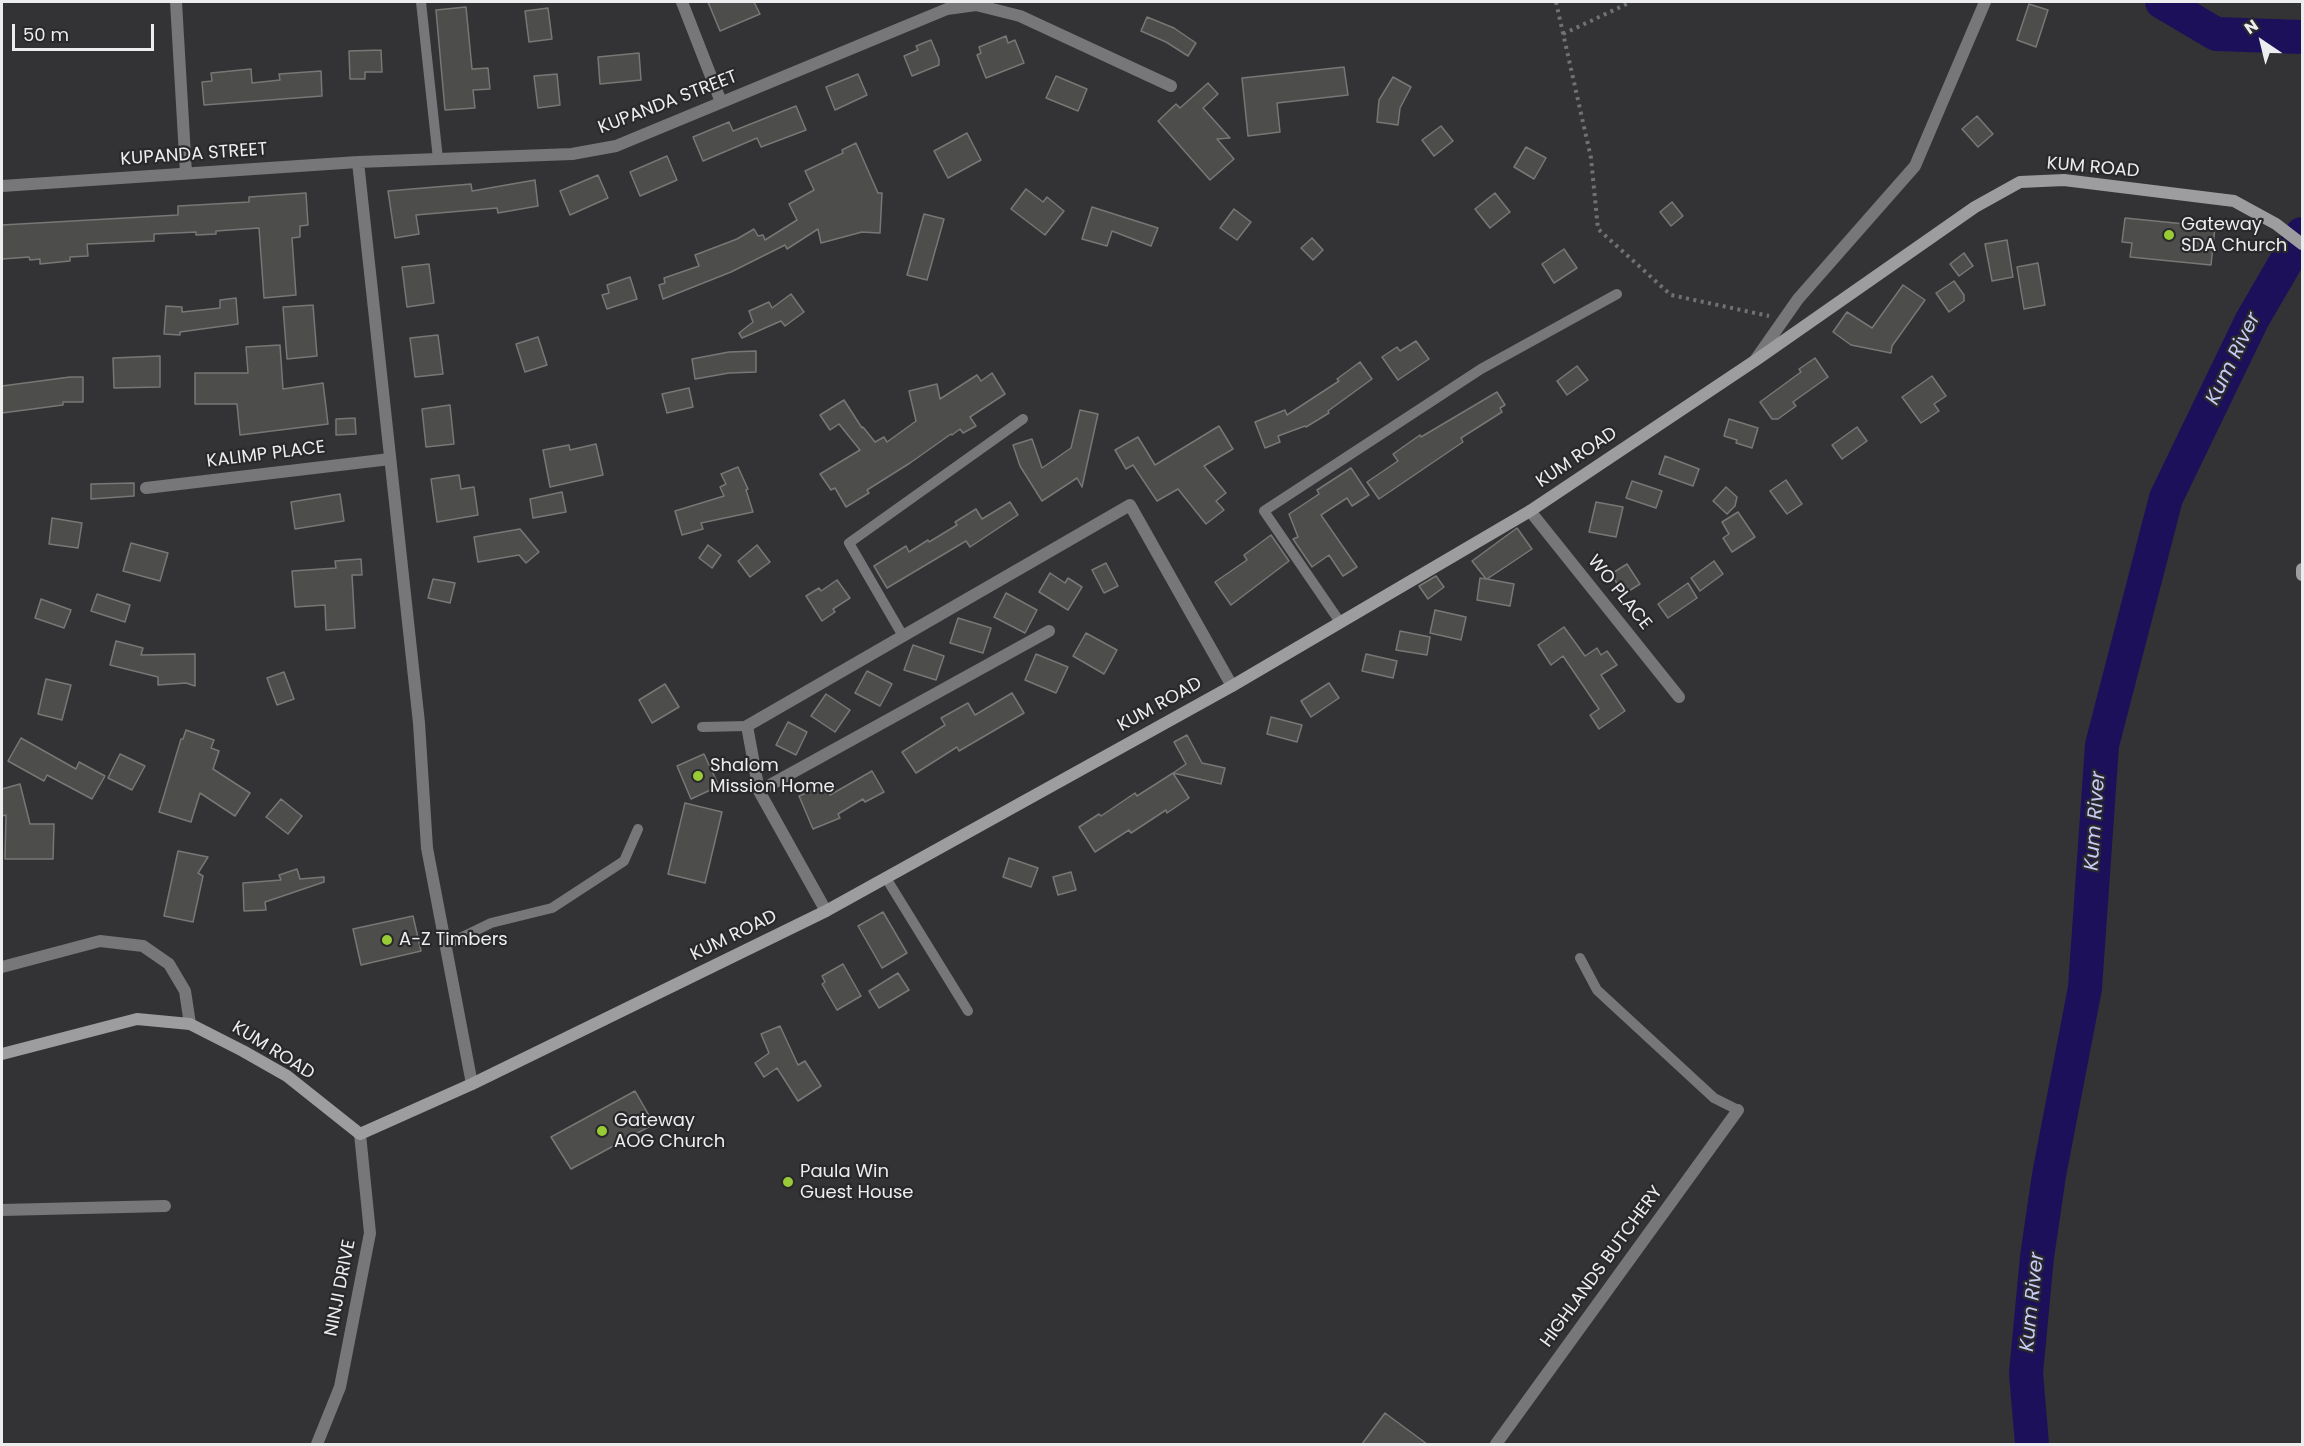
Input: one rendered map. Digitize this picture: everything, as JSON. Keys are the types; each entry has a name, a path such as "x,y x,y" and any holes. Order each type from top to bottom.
{"street":[{"path":"176,2 186,173"},
{"path":"682,2 721,102"},
{"path":"1755,360 1798,299 1915,166 1985,2"},
{"name":"KUPANDA STREET","path":"2,186 358,162 572,154 616,146 947,9 976,6 1020,16 1171,86"},
{"path":"358,162 419,723 427,848 472,1084"},
{"name":"KUM ROAD","path":"2,1054 137,1019 190,1024 286,1076 360,1134 472,1084 826,911 1232,686 1530,511 1755,360 1975,207 2020,182 2064,180 2234,201 2276,224 2302,244"},
{"name":"KALIMP PLACE","path":"146,488 390,459"},
{"path":"826,911 759,791 747,726 1130,506 1232,686"},
{"name":"WO PLACE","path":"1530,511 1679,697"},
{"path":"2302,569 2302,574"},
{"path":"759,791 1049,631"},
{"path":"2,967 100,941 143,946 169,964 185,991 190,1024"},
{"name":"HIGHLANDS BUTCHERY","path":"1496,1444 1738,1110"},
{"name":"NINJI DRIVE","path":"317,1444 340,1387 370,1233 360,1134"},
{"path":"2,1210 165,1206"}],"lane":[{"path":"421,2 438,159"},
{"path":"1340,622 1264,511 1481,369 1617,294"},
{"path":"903,636 849,543 1023,419"},
{"path":"702,727 747,726"},
{"path":"446,945 491,924 552,908 624,861 638,829"},
{"path":"886,878 968,1011"},
{"path":"1580,958 1597,990 1714,1098 1738,1110"}],"path":[{"path":"1556,2 1591,158 1598,229 1671,295 1784,320"},
{"path":"1563,34 1631,2"}],"building":[{"path":"708,2 754,2 760,14 720,31"},
{"path":"2029,4 2048,10 2036,47 2017,40"},
{"path":"466,7 472,69 488,68 490,89 473,90 475,108 445,110 436,10"},
{"path":"548,8 552,39 529,42 525,11"},
{"path":"1147,17 1174,28 1196,43 1188,56 1166,42 1141,31"},
{"path":"1006,36 1008,43 1015,40 1024,63 986,78 977,55 981,53 979,47"},
{"path":"931,40 939,59 939,65 912,76 904,56 918,50 916,46"},
{"path":"381,50 382,72 365,72 365,79 350,79 349,51"},
{"path":"639,53 641,80 600,84 598,57"},
{"path":"1344,67 1348,95 1277,103 1280,132 1248,136 1242,78"},
{"path":"251,69 252,83 280,80 279,74 321,71 322,96 204,105 202,82 212,81 211,73"},
{"path":"557,74 560,105 538,108 534,76"},
{"path":"858,74 867,95 835,110 826,87"},
{"path":"1056,76 1087,89 1078,111 1046,98"},
{"path":"1393,77 1411,87 1400,108 1398,125 1377,122 1379,100"},
{"path":"1208,83 1218,94 1203,108 1230,138 1217,139 1234,159 1210,180 1158,121 1176,104 1180,108"},
{"path":"796,106 806,130 761,147 757,138 703,161 693,137 729,122 733,131"},
{"path":"1977,116 1993,134 1978,147 1962,129"},
{"path":"1441,126 1453,141 1434,156 1422,140"},
{"path":"967,133 981,160 948,178 934,151"},
{"path":"856,143 878,193 882,193 880,233 862,232 821,243 818,229 787,249 785,245 731,272 663,299 659,285 665,283 664,278 699,266 695,255 737,239 754,229 758,236 763,235 765,240 797,220 789,204 814,190 805,171 843,153 842,150"},
{"path":"1526,147 1546,158 1534,179 1514,167"},
{"path":"667,156 677,180 640,196 630,172"},
{"path":"598,175 608,198 570,215 560,191"},
{"path":"535,180 538,206 498,213 497,208 416,215 419,234 395,238 388,191 471,184 472,191"},
{"path":"1026,189 1043,202 1047,197 1064,211 1045,235 1011,209"},
{"path":"306,193 308,225 300,226 300,237 292,238 296,295 264,298 259,228 216,231 216,234 196,235 196,232 154,234 154,241 87,244 88,256 70,257 70,261 40,264 40,259 30,260 29,257 2,259 2,225 178,215 178,206 249,202 249,197"},
{"path":"1495,193 1510,212 1490,228 1475,209"},
{"path":"1672,202 1683,216 1671,226 1660,212"},
{"path":"1092,207 1158,228 1151,246 1112,231 1107,246 1082,239"},
{"path":"1234,209 1251,222 1237,240 1220,228"},
{"path":"924,214 944,219 927,280 907,275"},
{"name":"Gateway SDA Church","path":"2125,218 2215,227 2211,265 2130,257 2132,243 2122,242"},
{"path":"1312,238 1323,250 1313,260 1301,248"},
{"path":"2007,240 2013,277 1992,281 1985,244"},
{"path":"1564,249 1577,268 1554,283 1542,264"},
{"path":"1964,253 1973,266 1959,276 1950,264"},
{"path":"2038,263 2045,305 2024,309 2017,267"},
{"path":"429,264 434,303 407,307 402,267"},
{"path":"630,277 637,299 607,309 602,295 609,293 607,285"},
{"path":"1954,281 1964,295 1964,301 1949,312 1936,293"},
{"path":"1903,285 1925,300 1892,346 1891,353 1851,345 1833,332 1847,312 1872,328"},
{"path":"791,294 804,312 785,326 781,321 742,338 739,333 753,322 749,311 769,302 772,308"},
{"path":"236,298 238,324 180,332 180,335 164,334 166,306 182,307 182,312 220,308 220,300"},
{"path":"313,305 317,356 287,359 283,307"},
{"path":"438,335 443,374 415,377 410,338"},
{"path":"538,337 547,365 525,372 516,344"},
{"path":"1416,341 1429,359 1398,380 1382,357 1397,347 1400,351"},
{"path":"280,345 283,389 323,383 328,424 240,435 237,404 195,404 195,373 248,373 246,347"},
{"path":"756,351 756,372 729,373 695,379 692,359 729,352"},
{"path":"160,356 160,387 114,388 113,358"},
{"path":"1815,358 1828,377 1793,402 1796,406 1778,419 1772,419 1760,402 1801,372 1799,369"},
{"path":"1360,362 1372,379 1328,411 1329,413 1306,427 1278,436 1280,442 1265,448 1255,422 1285,410 1287,415 1339,381 1337,379"},
{"path":"1577,366 1588,380 1567,395 1557,381"},
{"path":"992,373 1005,394 970,417 976,426 963,433 960,429 951,434 867,490 869,493 846,507 835,488 831,490 820,474 860,450 839,424 830,430 820,415 844,400 862,428 875,442 884,437 887,442 916,421 909,391 937,384 940,399 977,375 981,381"},
{"path":"1932,376 1946,396 1934,404 1939,411 1921,423 1902,397"},
{"path":"83,377 83,402 63,402 63,405 2,413 2,386"},
{"path":"689,388 693,407 667,413 662,394"},
{"path":"1497,392 1505,405 1500,408 1502,412 1461,438 1463,442 1379,499 1367,482 1398,461 1393,454 1420,435 1421,437"},
{"path":"450,405 454,444 426,447 422,409"},
{"path":"1080,410 1098,414 1082,487 1077,478 1042,501 1020,466 1013,445 1032,439 1042,468 1071,448"},
{"path":"355,418 356,434 336,435 336,419"},
{"path":"1729,419 1758,428 1752,448 1724,436"},
{"path":"1219,426 1233,449 1204,466 1226,493 1216,501 1224,510 1206,524 1178,489 1157,501 1133,465 1126,469 1115,450 1138,437 1155,465"},
{"path":"1857,427 1867,441 1842,459 1832,445"},
{"path":"596,444 603,475 550,487 543,450 569,445 570,450"},
{"path":"1665,456 1699,469 1693,486 1659,474"},
{"path":"738,467 748,489 746,490 753,512 701,523 703,529 682,535 675,511 724,496 720,487 726,484 721,474"},
{"path":"1351,468 1369,495 1352,506 1347,498 1321,515 1357,567 1343,576 1329,555 1312,567 1293,539 1298,537 1289,514 1319,494 1317,490"},
{"path":"459,475 461,489 474,487 478,515 437,522 431,479"},
{"path":"1786,480 1802,504 1787,514 1770,491"},
{"path":"1632,481 1662,491 1656,508 1626,498"},
{"path":"134,483 134,496 91,499 91,484"},
{"path":"1726,487 1737,497 1735,506 1727,514 1713,501"},
{"path":"562,492 566,512 533,518 530,499"},
{"path":"340,494 344,521 295,529 291,502"},
{"path":"1010,502 1018,515 970,547 966,541 887,588 874,566 906,546 909,552 928,540 929,542 957,525 955,522 976,509 982,519"},
{"path":"1596,502 1623,507 1616,537 1589,532"},
{"path":"1738,512 1755,537 1732,552 1723,538 1729,534 1722,522"},
{"path":"52,518 82,523 78,548 49,544"},
{"path":"1517,528 1532,549 1487,579 1514,584 1510,606 1477,600 1480,578 1486,579 1472,561"},
{"path":"520,529 539,552 526,563 519,555 478,562 474,537"},
{"path":"1271,535 1289,561 1231,605 1215,582 1247,560 1244,555"},
{"path":"131,543 168,553 160,581 123,571"},
{"path":"708,545 721,555 712,568 699,558"},
{"path":"757,545 770,562 750,577 738,561"},
{"path":"361,559 362,575 352,575 355,628 326,630 325,605 295,607 292,571 336,568 335,561"},
{"path":"1714,561 1723,574 1700,591 1691,578"},
{"path":"1106,563 1118,586 1104,593 1092,570"},
{"path":"1627,564 1640,584 1624,594 1611,574"},
{"path":"1050,573 1065,583 1068,578 1082,587 1068,610 1039,592"},
{"path":"1436,576 1444,587 1428,599 1419,586"},
{"path":"433,579 455,583 450,603 428,598"},
{"path":"837,580 850,598 833,609 835,612 822,621 806,596 819,588 821,591"},
{"path":"1688,583 1697,598 1668,618 1658,604"},
{"path":"1006,593 1037,610 1025,633 994,617"},
{"path":"97,594 130,605 125,622 91,611"},
{"path":"41,599 71,610 64,628 35,618"},
{"path":"1435,610 1466,617 1461,640 1430,633"},
{"path":"958,618 991,628 983,653 950,643"},
{"path":"1564,627 1585,656 1597,648 1601,655 1607,651 1617,665 1601,675 1625,711 1599,729 1590,715 1599,709 1563,656 1551,665 1538,645"},
{"path":"1400,631 1430,637 1427,655 1396,650"},
{"path":"1086,633 1117,650 1104,674 1073,656"},
{"path":"116,641 143,648 141,655 195,654 195,686 186,683 158,685 158,677 110,665"},
{"path":"913,645 944,656 936,680 904,670"},
{"path":"1036,654 1068,667 1056,693 1025,680"},
{"path":"1366,654 1397,661 1393,678 1362,671"},
{"path":"867,671 892,684 880,706 855,693"},
{"path":"284,672 294,699 277,705 267,678"},
{"path":"46,679 71,685 62,720 38,714"},
{"path":"1329,683 1339,698 1311,717 1301,701"},
{"path":"665,684 679,707 652,723 639,700"},
{"path":"1012,693 1024,713 959,751 957,747 916,773 902,752 945,725 941,718 968,703 975,715"},
{"path":"826,694 850,710 835,732 811,716"},
{"path":"1271,717 1302,725 1297,742 1267,734"},
{"path":"788,722 807,732 796,755 776,745"},
{"path":"186,730 214,740 211,748 219,751 213,769 250,793 235,816 200,793 191,822 159,812 181,739"},
{"path":"1187,735 1202,763 1225,768 1221,784 1173,773 1186,764 1174,742"},
{"path":"21,738 76,769 79,762 105,776 92,799 47,775 44,781 8,761"},
{"path":"120,754 145,766 132,790 108,778"},
{"name":"Shalom Mission Home","path":"704,754 719,786 691,799 677,766"},
{"path":"872,771 884,792 865,802 863,799 838,814 840,818 813,829 799,796 826,785 830,795"},
{"path":"1173,773 1189,798 1131,833 1129,830 1095,852 1079,827 1099,814 1101,816 1135,793 1137,796"},
{"path":"20,784 30,824 54,824 53,859 5,859 6,815 2,816 2,789"},
{"path":"281,799 302,816 288,834 266,817"},
{"path":"685,803 722,812 705,883 668,874"},
{"path":"178,851 208,857 198,873 203,876 193,922 164,916"},
{"path":"1009,858 1038,868 1031,887 1003,877"},
{"path":"297,869 300,879 324,877 324,882 265,902 266,910 244,911 243,883 281,880 279,875"},
{"path":"1071,872 1076,890 1058,895 1053,877"},
{"path":"883,912 907,953 882,968 858,926"},
{"name":"A-Z Timbers","path":"413,916 421,951 361,965 353,929"},
{"path":"843,964 861,996 837,1010 822,984 825,982 822,976"},
{"path":"898,973 909,990 879,1008 869,991"},
{"path":"780,1026 798,1065 805,1061 821,1086 798,1101 777,1068 764,1077 755,1063 769,1053 761,1034"},
{"name":"Gateway AOG Church","path":"635,1091 654,1124 571,1169 551,1137"},
{"path":"1385,1413 1427,1444 1362,1444"}],"waterway":[{"name":"Kum River","path":"2162,2 2216,34 2302,37"},
{"name":"Kum River","path":"2032,1444 2026,1373 2037,1257 2049,1175 2085,988 2102,745 2166,498 2252,320 2302,234"}],"place":[{"name":"Gateway SDA Church","path":"2169,235"},
{"name":"Shalom Mission Home","path":"698,776"},
{"name":"A-Z Timbers","path":"387,940"},
{"name":"Gateway AOG Church","path":"602,1131"},
{"name":"Paula Win Guest House","path":"788,1182"}]}
